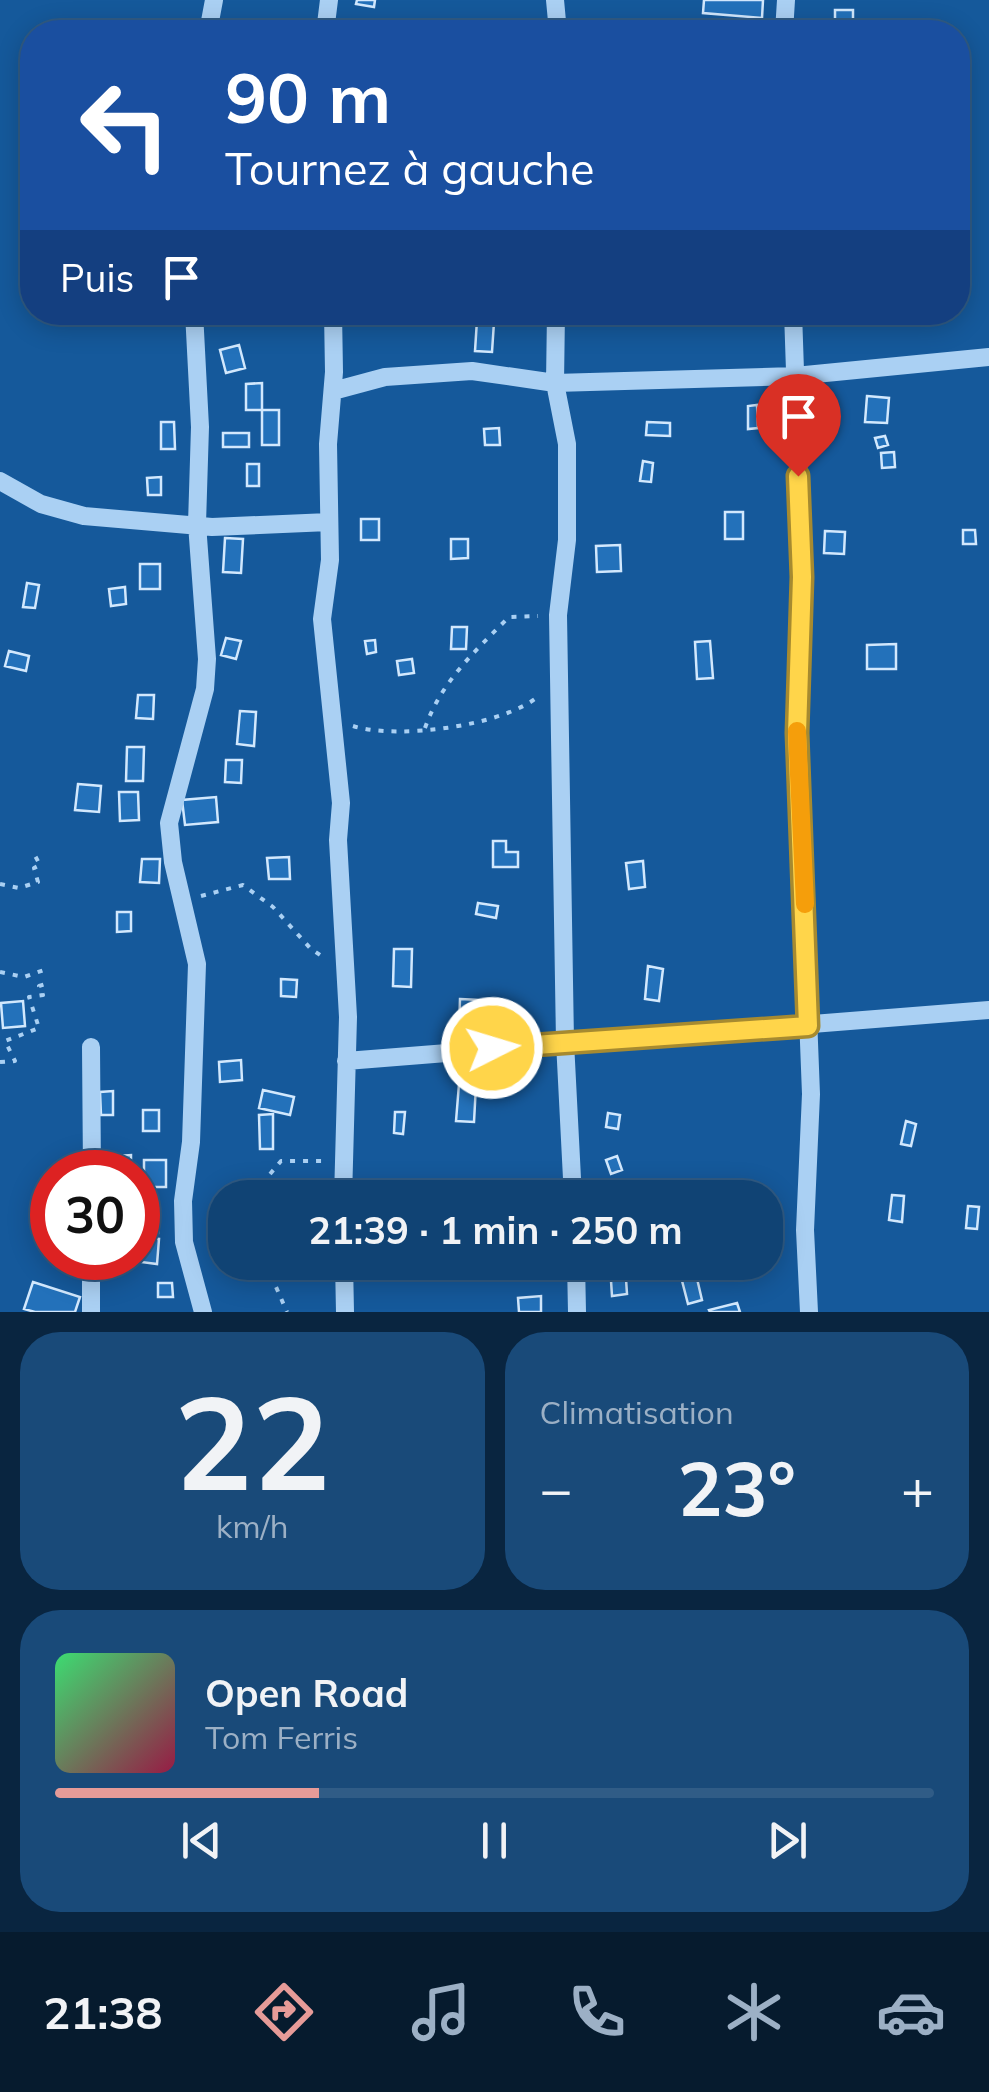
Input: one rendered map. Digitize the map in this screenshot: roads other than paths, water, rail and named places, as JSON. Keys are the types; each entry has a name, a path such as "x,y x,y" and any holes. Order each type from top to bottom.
{"street":[{"path":"195,325 200,427 197,524 207,633 206,689 169,824 173,862 197,964 191,1142 182,1201 184,1242 203,1312"},
{"path":"333,325 328,444 330,560 322,619 341,804 338,840 346,964 343,1180"},
{"path":"556,325 554,383 567,444 567,540 558,615 558,679 565,1042 572,1180"},
{"path":"794,325 802,577 797,733 811,1094 805,1230 809,1312"},
{"path":"332,391 385,376 472,371 554,383 796,376 989,357"},
{"path":"0,481 41,504 84,516 212,527 329,522"},
{"path":"346,1061 989,1010"},
{"path":"91,1048 92,1150"},
{"path":"90,1280 91,1312"},
{"path":"344,1280 345,1312"},
{"path":"576,1280 577,1312"}]}
